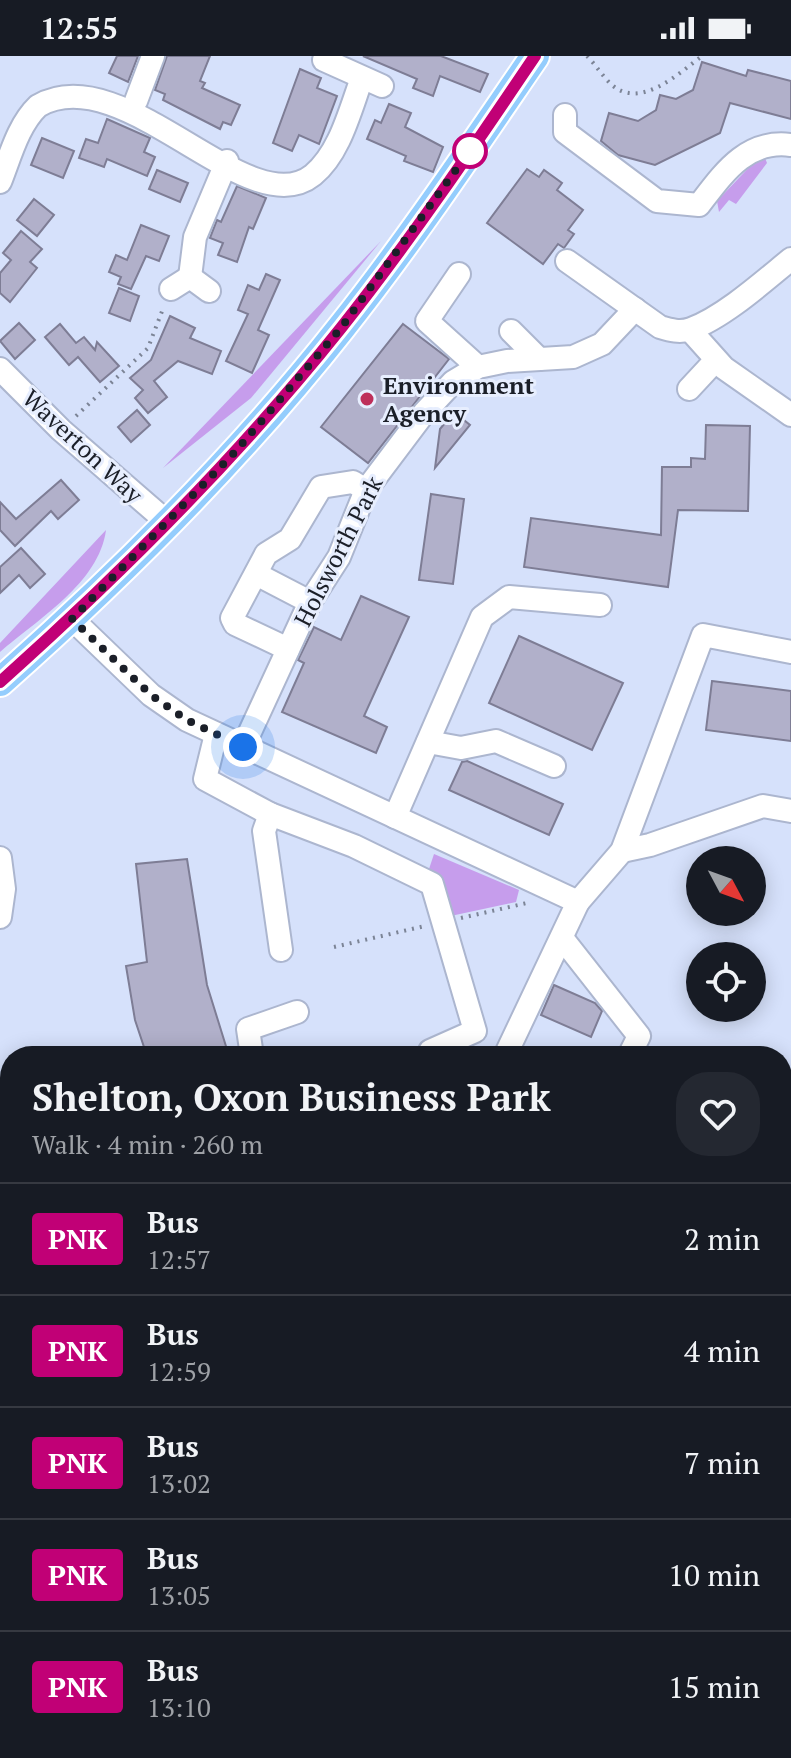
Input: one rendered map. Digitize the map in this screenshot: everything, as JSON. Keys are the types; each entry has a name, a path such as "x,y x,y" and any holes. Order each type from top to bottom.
{"main road":[{"path":"0,682 72,619 235,452 341,328 535,56"}],"street":[{"path":"136,101 153,56"},
{"path":"0,182 27,121 51,97 89,90 136,101 227,161 269,180 302,182 327,160 372,82 324,60"},
{"path":"565,115 565,132 657,201 699,205 733,161 762,147 791,145"},
{"path":"209,291 181,283 200,223 227,161"},
{"path":"567,261 660,327 676,332 690,330 791,259"},
{"path":"459,274 427,321 478,367"},
{"name":"Holsworth Park","path":"243,747 310,602 339,557 366,490 424,413 453,382 478,367 573,357 592,349 621,328 629,305"},
{"path":"690,330 715,361 791,415"},
{"path":"511,331 539,359"},
{"path":"689,389 715,361"},
{"name":"Waverton Way","path":"0,369 61,430 167,522"},
{"path":"288,649 235,624 232,618 266,554 290,539 321,487 353,482 366,490"},
{"path":"256,574 310,602"},
{"path":"395,817 482,617 509,597 600,605"},
{"path":"72,619 151,695 187,720 578,902"},
{"path":"510,1046 578,902 622,851 703,635 791,652"},
{"path":"216,734 205,779 270,814 354,846 432,884 475,1031 441,1046"},
{"path":"428,742 461,748 496,741 554,766"},
{"path":"622,851 650,845 763,806 791,811"},
{"path":"270,814 264,831 281,950"},
{"path":"0,858 0,917"},
{"path":"562,938 634,1046"},
{"path":"251,1046 248,1029 297,1012"}],"path":[{"path":"587,56 613,86 627,92 644,93 667,82 702,56"},
{"path":"61,430 148,348 181,283"}],"shaded area":[{"path":"765,158 767,163 736,204 729,200 719,212 717,201 757,159"},
{"path":"381,241 251,398 163,468"},
{"path":"106,530 92,567 79,583 0,652 0,643"},
{"path":"434,854 519,890 516,902 446,917 428,872"}],"building":[{"path":"117,56 138,56 128,82 109,73"},
{"path":"167,56 210,56 200,81 205,83 202,88 240,105 231,125 223,122 220,129 163,100 165,94 155,90"},
{"path":"363,56 441,56 488,74 480,92 440,76 433,96 413,88 417,79"},
{"path":"702,62 746,76 748,70 791,81 791,119 730,103 720,133 655,165 618,155 601,141 609,113 638,121 656,110 660,95 676,99 693,90"},
{"path":"300,69 321,78 317,88 337,96 319,144 299,135 292,151 273,143"},
{"path":"389,104 411,113 405,127 443,147 433,172 404,161 406,156 367,139 375,120 381,123"},
{"path":"107,119 150,138 144,152 155,157 147,176 107,159 104,167 79,158 86,139 98,143"},
{"path":"42,138 74,151 63,178 31,165"},
{"path":"527,169 539,177 544,170 562,183 557,190 583,210 568,230 574,234 564,248 558,244 543,264 487,223"},
{"path":"157,170 188,183 180,202 149,189"},
{"path":"237,186 266,198 253,229 249,227 237,262 218,255 223,243 210,238"},
{"path":"34,199 54,215 37,236 17,220"},
{"path":"141,225 169,236 159,261 146,256 131,289 118,284 121,277 109,272 116,255 127,260"},
{"path":"21,231 42,249 30,262 37,268 10,302 0,293 0,273 11,260 3,253"},
{"path":"266,274 280,280 258,330 269,335 252,373 226,361 248,314 238,310 248,285 259,290"},
{"path":"119,288 139,296 130,321 109,313"},
{"path":"170,316 195,328 190,338 221,351 212,374 178,361 154,381 167,397 148,413 135,398 143,390 130,378 151,360"},
{"path":"19,323 35,340 15,359 0,341"},
{"path":"60,324 76,343 84,337 95,350 97,342 119,366 100,382 78,357 69,365 45,337"},
{"name":"Environment Agency","path":"403,324 449,359 368,463 321,427"},
{"path":"137,410 150,425 131,442 118,427"},
{"path":"454,412 470,425 435,468 440,429"},
{"path":"706,425 750,426 748,511 678,510 668,587 524,567 531,518 661,535 662,467 691,467 691,458 705,459"},
{"path":"61,480 79,500 58,519 51,511 15,546 0,530 0,502 16,519"},
{"path":"431,494 464,499 453,584 419,580"},
{"path":"21,548 45,574 30,588 19,575 0,593 0,567"},
{"path":"361,596 409,617 364,716 387,727 376,753 282,712 304,663 298,660 314,627 341,640"},
{"path":"519,636 623,683 592,750 489,703"},
{"path":"712,681 791,691 791,741 706,730"},
{"path":"467,761 563,804 549,835 449,790 462,762"},
{"path":"187,859 207,985 226,1046 144,1046 135,1020 126,966 147,962 136,864"},
{"path":"554,985 595,1003 602,1011 591,1037 541,1015"}],"bus line":[{"name":"PNK","path":"0,682 72,619 235,452 341,328 535,56"}],"place":[{"name":"Environment Agency","path":"367,399"}],"route":[{"path":"243,747 187,720 151,695 72,619 235,452 341,328 474,145 470,151"}]}
